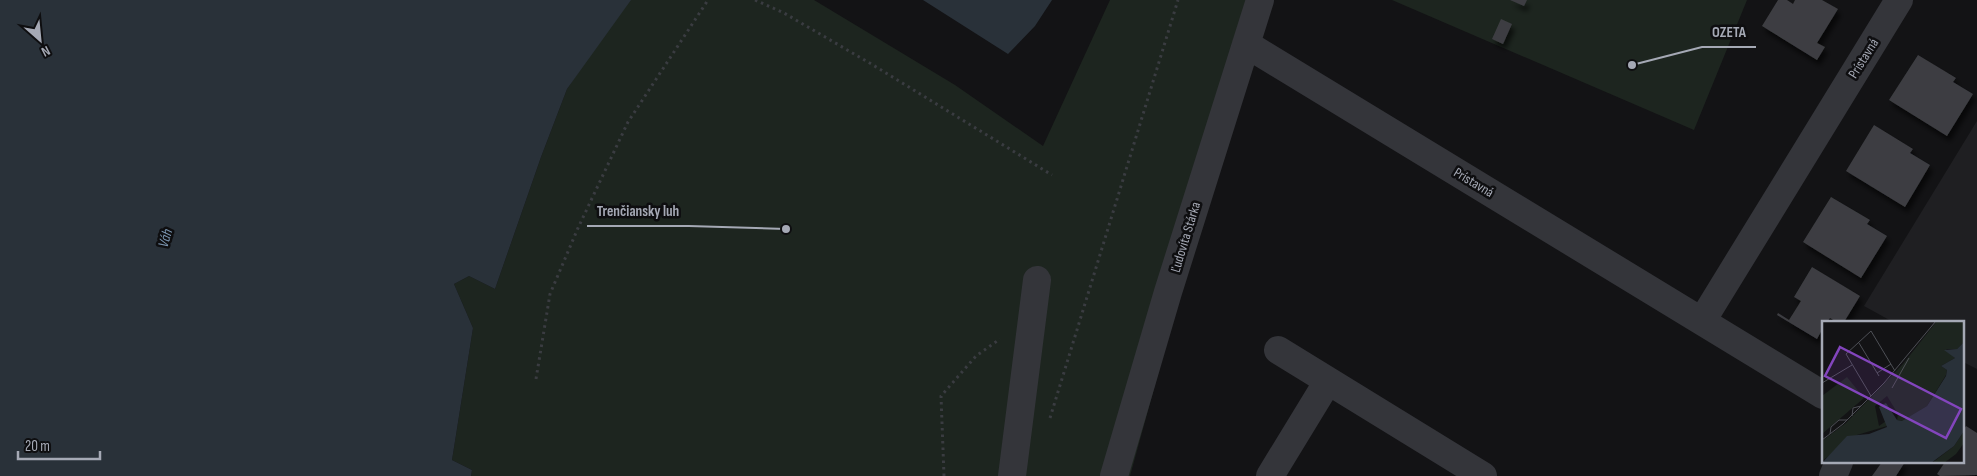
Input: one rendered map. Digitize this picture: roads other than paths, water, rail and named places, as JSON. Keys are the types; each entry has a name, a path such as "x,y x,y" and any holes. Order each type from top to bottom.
{"street":[{"name":"Ľudovíta Stárka","path":"1114,476 1168,292 1260,0"},
{"name":"Prístavná","path":"1702,321 1899,0"},
{"name":"Prístavná","path":"1246,44 1822,394"},
{"path":"1012,476 1037,280"},
{"path":"1278,350 1482,476"},
{"path":"1270,476 1328,381"},
{"path":"1834,476 1838,464"}],"water":[{"name":"Váh","path":"0,0 631,0 567,89 495,289 469,276 454,284 473,328 452,460 472,470 471,476 0,476"},
{"path":"923,0 1052,0 1035,26 1008,54"}],"place":[{"name":"OZETA","path":"1632,65"},
{"name":"Trenčiansky luh","path":"786,229"}]}
